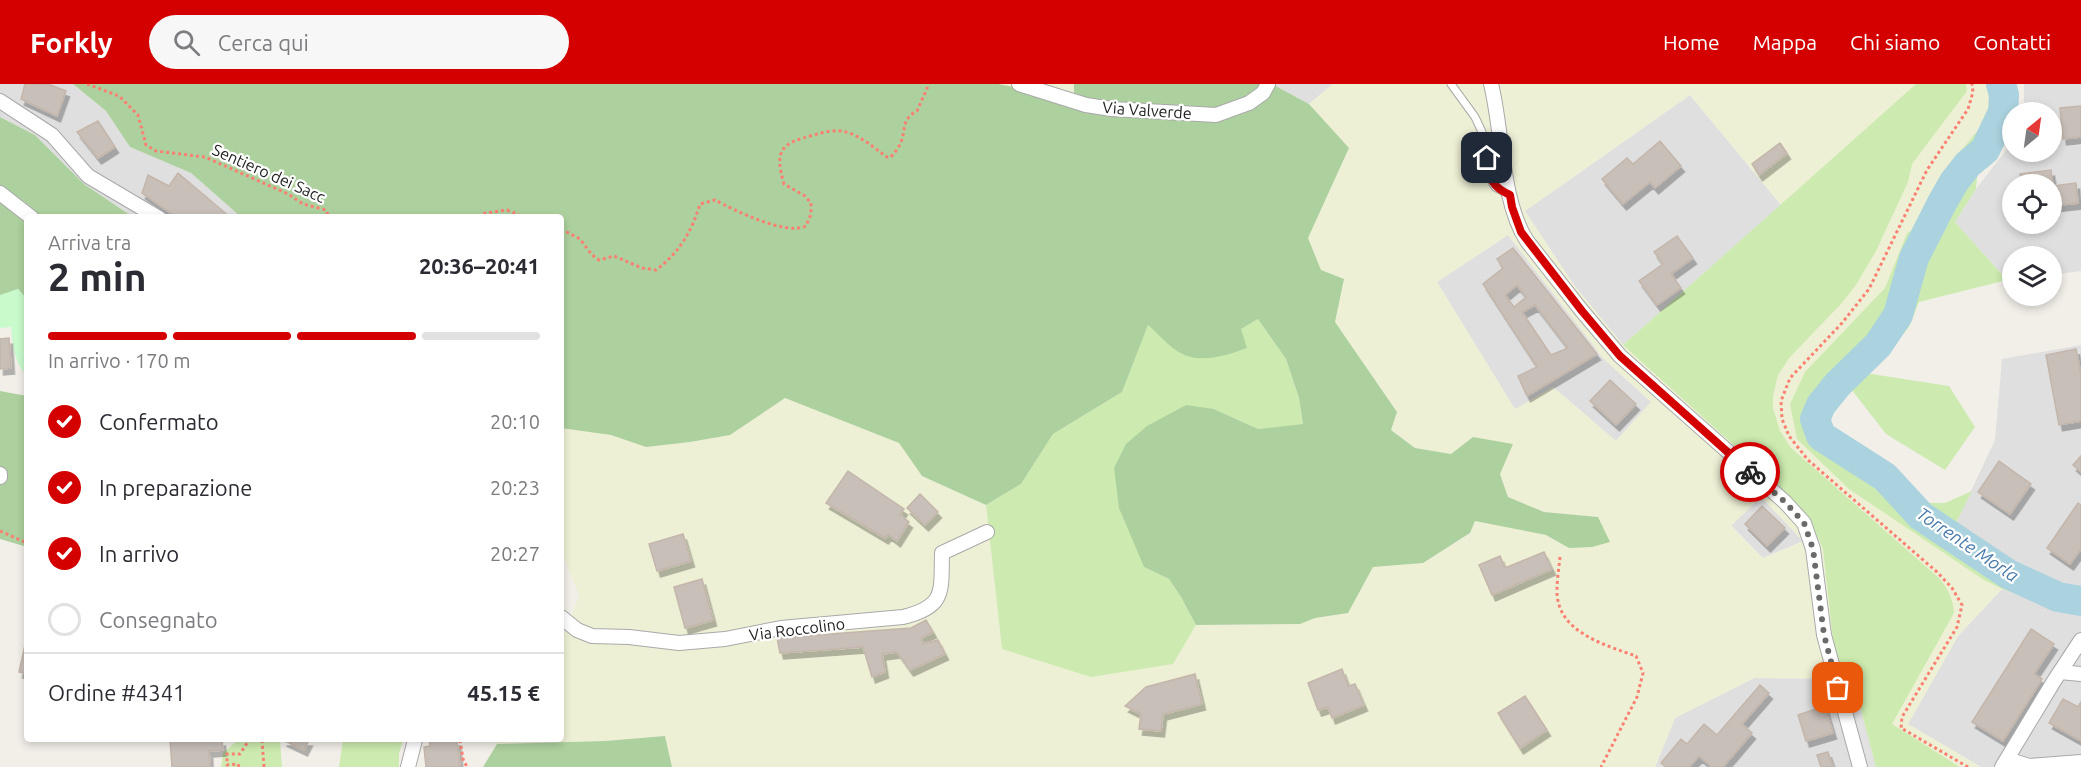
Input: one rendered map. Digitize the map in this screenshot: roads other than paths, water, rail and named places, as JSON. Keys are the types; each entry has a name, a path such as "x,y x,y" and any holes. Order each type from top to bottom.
{"street":[{"name":"Via Valverde","path":"1019,84 1112,109 1216,115 1249,103 1263,93 1268,84"},
{"path":"1491,84 1497,107 1512,207 1521,232 1527,241 1620,356 1785,502 1804,523 1813,549 1824,635 1860,767"},
{"path":"0,101 52,135 88,176 152,214"},
{"path":"0,193 27,214"},
{"name":"Via Roccolino","path":"564,619 577,630 592,636 628,637 679,643 725,639 781,628 903,617 922,612 937,601 941,589 942,553 987,532"},
{"path":"2081,640 2004,763 2030,766 2081,762"},
{"path":"2061,672 2081,674"},
{"path":"408,767 414,742"}],"lane":[{"path":"1450,84 1475,117 1482,132 1490,178 1495,187 1510,195"}],"waterway":[{"name":"Torrente Morla","path":"2001,84 2004,95 2003,112 1985,150 1968,164 1942,203 1914,258 1898,315 1878,345 1838,384 1821,405 1815,419 1821,436 1885,477 1921,516 2008,574 2058,597 2081,601"}]}
